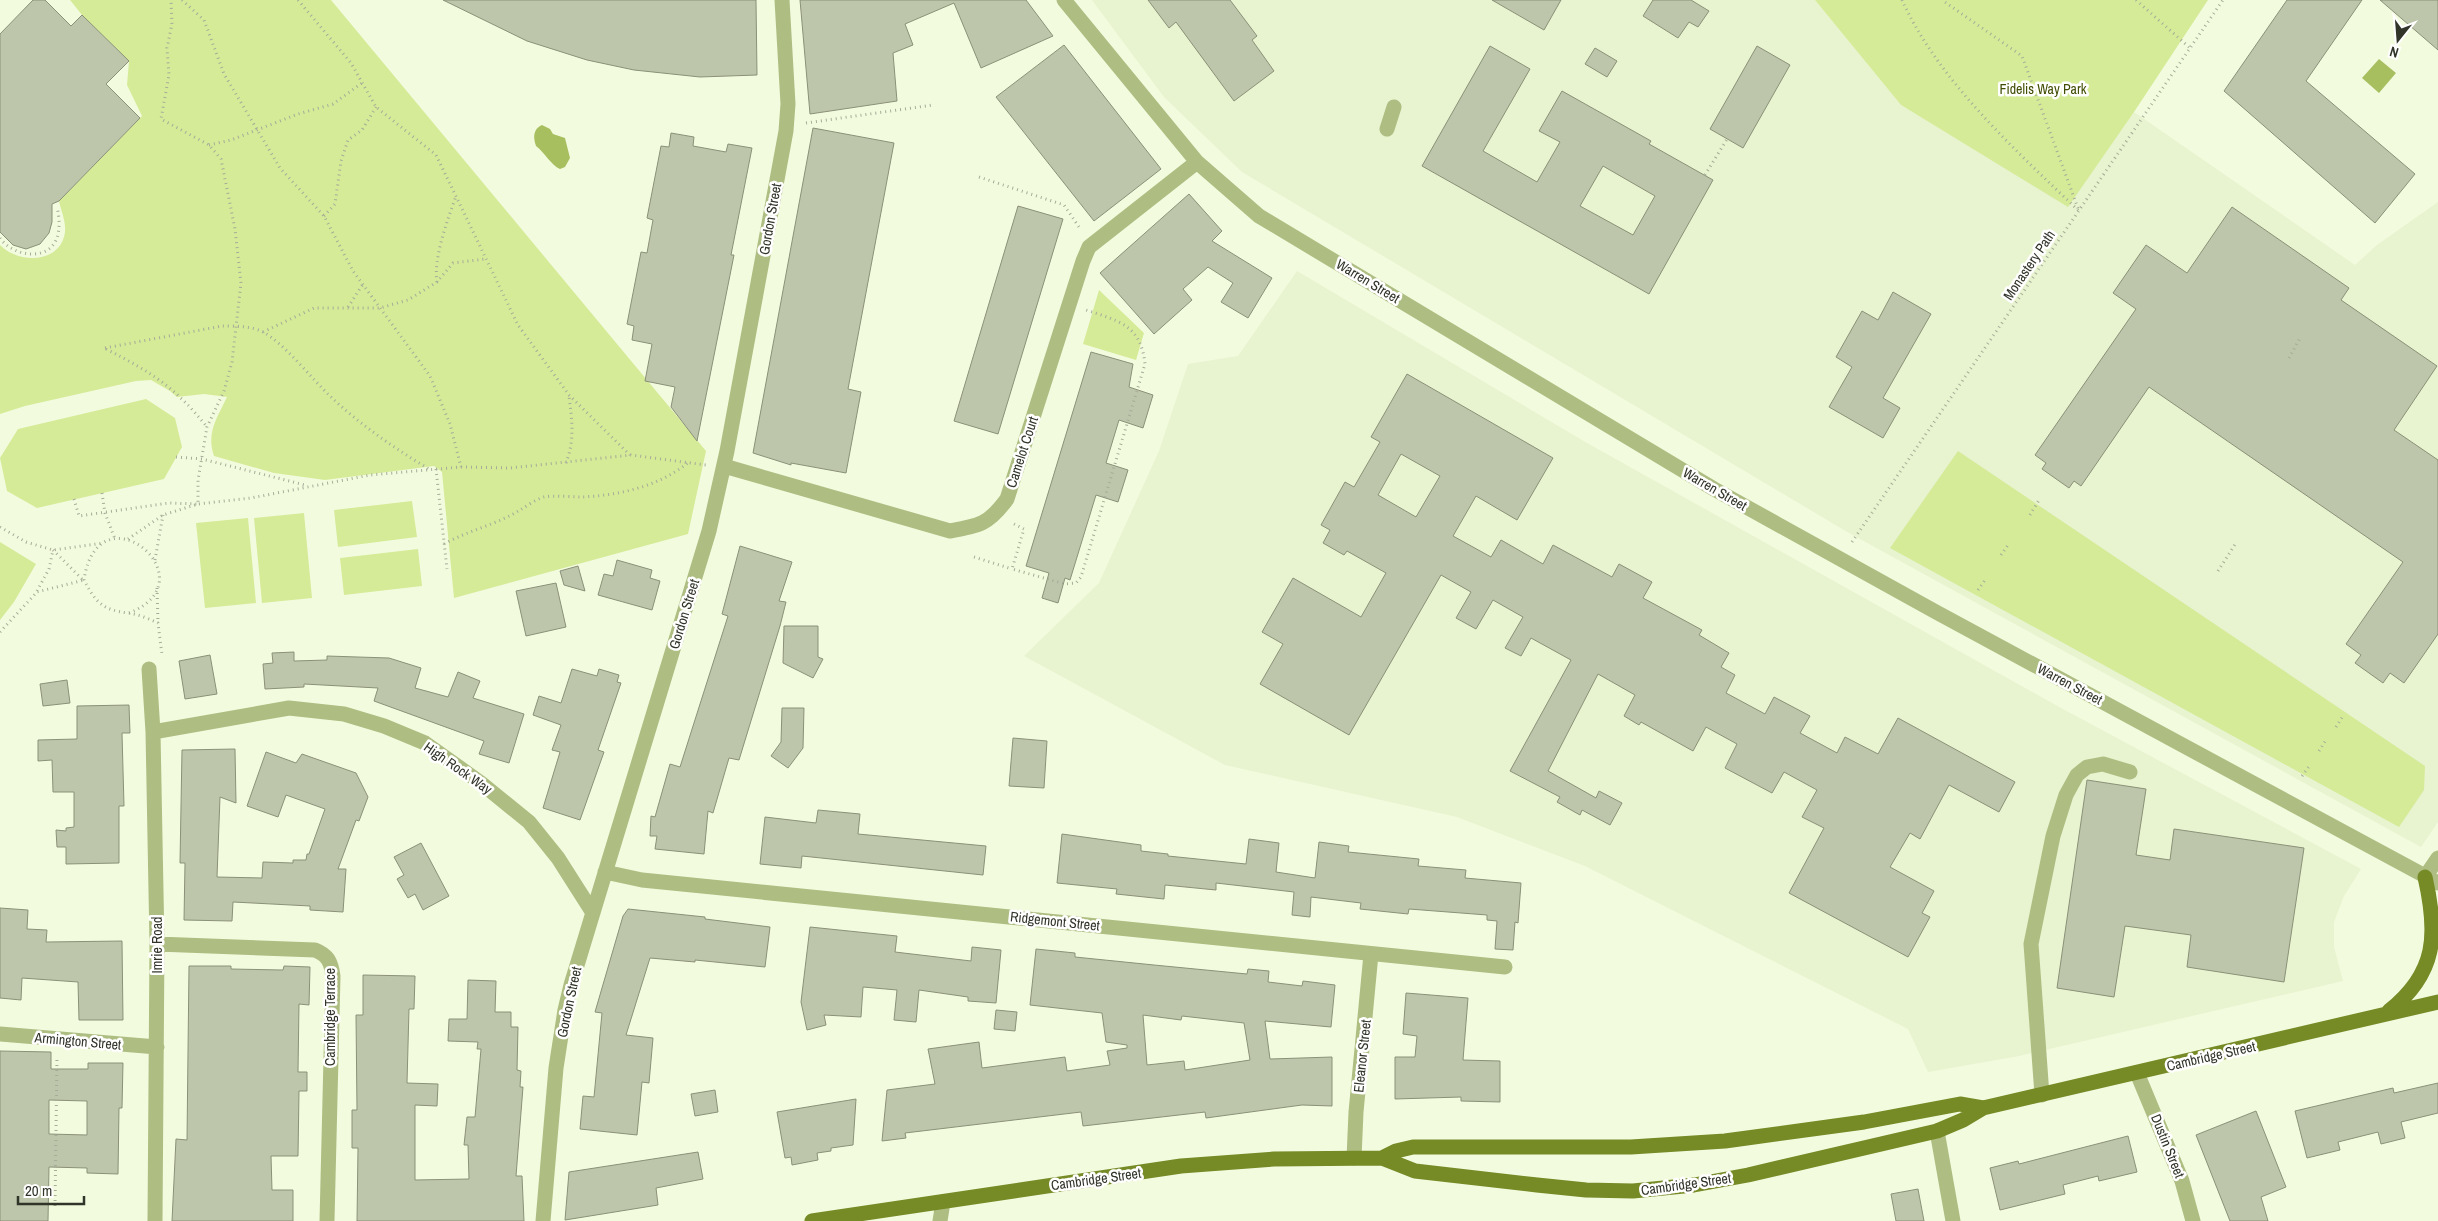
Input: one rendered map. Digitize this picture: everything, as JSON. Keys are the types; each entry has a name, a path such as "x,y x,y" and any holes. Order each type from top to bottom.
{"main road":[{"path":"2385,1014 2407,997 2432,961 2437,920 2432,880"},
{"name":"Cambridge Street","path":"1382,1158 1397,1166 1424,1172 1586,1190 1633,1191 1694,1185 1748,1175 1937,1130 1963,1120 1983,1108 2438,1002"},
{"name":"Cambridge Street","path":"812,1221 1181,1166 1274,1159 1382,1158 1396,1151 1413,1147 1631,1147 1725,1141 1864,1122 1960,1104 1983,1108"}],"street":[{"name":"Gordon Street","path":"543,1221 556,1068 565,1010 709,530 724,466 786,131 788,104 782,0"},
{"name":"Warren Street","path":"1064,0 1197,162 1259,216 1714,489 1936,612 2432,880"},
{"path":"1387,129 1394,107"},
{"name":"Camelot Court","path":"724,466 950,531 979,526 996,515 1007,499 1083,260 1089,247 1197,162"},
{"name":"Imrie Road","path":"149,669 153,732 157,944 155,1221"},
{"name":"High Rock Way","path":"153,732 289,708 344,714 384,726 425,743 481,783 529,822 558,858 593,913"},
{"path":"2042,1095 2031,944 2053,836 2066,795 2077,775 2087,767 2103,764 2130,772"},
{"path":"2432,880 2438,858"},
{"name":"Ridgemont Street","path":"605,872 642,880 1505,967"},
{"name":"Cambridge Terrace","path":"157,944 315,950 324,954 331,962 333,976 327,1221"},
{"name":"Eleanor Street","path":"1354,1158 1357,1103 1371,954"},
{"name":"Armington Street","path":"0,1034 156,1047"},
{"name":"Dustin Street","path":"2138,1073 2182,1181 2194,1221"},
{"path":"1937,1130 1953,1221"},
{"path":"940,1221 943,1202"}],"path":[{"path":"171,0 172,24 167,48 169,76 161,119 209,145 221,159 235,229 241,283 238,326 224,391 207,427 198,504"},
{"path":"182,0 204,20 224,74 280,168 324,216 353,271 430,376 450,424 461,467"},
{"path":"298,0 351,64 376,107 436,155 518,324 569,395 631,455"},
{"path":"1902,0 1911,20 1979,112 2078,211"},
{"path":"1942,0 2022,56 2078,211"},
{"path":"2136,0 2190,48"},
{"name":"Monastery Path","path":"1852,542 2223,0"},
{"path":"209,145 231,140 333,104 362,83"},
{"path":"806,123 933,105"},
{"path":"324,216 335,204 341,160 348,140 362,130 376,107"},
{"path":"1705,175 1728,139"},
{"path":"978,177 1064,205 1080,230"},
{"path":"437,282 436,274 447,220 456,196"},
{"path":"0,238 8,248 18,253 33,255 47,250 58,234 57,207"},
{"path":"263,332 314,308 380,308 408,300 437,282 453,263 485,259"},
{"path":"348,307 363,284"},
{"path":"974,557 1066,584 1076,583 1081,577 1145,364 1144,349 1135,332 1117,320 1081,309"},
{"path":"207,427 174,390 132,362 104,348 222,326 238,326 263,332 331,397 372,430 430,469"},
{"path":"2289,358 2300,338"},
{"path":"566,463 571,451 574,430 569,395"},
{"path":"74,499 79,516 168,503 198,504 251,498 370,475 430,469 461,467 510,468 631,455 707,465"},
{"path":"176,457 202,459 307,486"},
{"path":"444,544 461,535 503,521 543,497 619,493 651,484 676,472 689,462"},
{"path":"436,469 447,569"},
{"path":"102,493 105,513 115,539"},
{"path":"2030,515 2040,500"},
{"path":"128,539 163,515 198,504"},
{"path":"155,561 163,515"},
{"path":"1012,569 1024,528 1014,524"},
{"path":"0,527 26,542 53,550 104,543 115,539 128,539 141,544 155,561 159,574 153,598 142,608 129,613"},
{"path":"84,580 88,560 104,543"},
{"path":"2218,571 2236,543"},
{"path":"2001,555 2008,545"},
{"path":"53,550 84,580 98,603 120,613 129,613 158,623"},
{"path":"0,632 37,592 49,569 53,550"},
{"path":"37,592 84,580"},
{"path":"1978,590 1985,580"},
{"path":"157,585 158,623 162,658"},
{"path":"2336,727 2343,716"},
{"path":"2319,751 2326,740"},
{"path":"2302,776 2310,765"},
{"path":"55,1206 57,1051"}],"shaded area":[{"path":"1092,0 1815,0 1901,105 2068,206 2134,112 2355,265 2377,245 2438,202 2438,822 2421,847 1849,533 1242,172 1164,97"},
{"path":"2379,59 2396,73 2379,93 2362,78"},
{"path":"542,125 550,129 553,134 565,138 570,158 565,167 560,169 557,167 536,146 534,134"},
{"path":"1297,271 1587,443 2061,708 2361,869 2344,896 2334,922 2334,947 2343,981 2019,1056 1928,1072 1908,1029 1585,866 1457,817 1225,765 1024,656 1099,583 1159,451 1188,364 1238,356"}],"green space":[{"path":"70,0 331,0 706,451 688,534 454,598 442,472 434,466 325,480 274,473 214,456 211,440 212,433 216,419 227,397 204,394 177,397 151,380 136,381 25,406 0,414 0,245 8,251 27,258 38,258 56,250 62,243 65,232 59,201 142,116 127,85 129,61 82,15"},
{"name":"Fidelis Way Park","path":"1815,0 2208,0 2068,207 1901,105"},
{"path":"1099,290 1144,333 1136,360 1083,344"},
{"path":"146,399 175,418 182,447 164,479 37,508 7,491 0,458 18,429"},
{"path":"1958,451 2425,766 2424,790 2399,827 1890,548"},
{"path":"412,501 417,537 338,547 334,510"},
{"path":"304,513 312,598 262,603 254,518"},
{"path":"248,518 256,603 205,608 196,523"},
{"path":"0,542 36,564 14,602 0,620"},
{"path":"418,549 422,586 344,595 340,558"}],"building":[{"path":"33,0 45,0 71,26 82,15 129,61 106,84 140,118 59,201 52,204 52,222 49,233 40,244 26,249 13,245 0,232 0,34"},
{"path":"443,0 756,0 757,75 700,77 634,70 587,60 527,41"},
{"path":"800,0 1026,0 1053,36 981,68 954,3 905,24 913,45 893,53 897,101 810,114"},
{"path":"1148,0 1230,0 1257,36 1252,40 1274,71 1234,101 1176,22 1169,28"},
{"path":"1492,0 1561,0 1544,30"},
{"path":"1653,0 1691,0 1709,11 1698,27 1689,22 1678,38 1643,16"},
{"path":"2287,0 2362,0 2306,81 2415,174 2375,223 2224,91"},
{"path":"2380,0 2438,0 2438,50"},
{"path":"1064,45 1161,169 1094,221 996,97"},
{"path":"1490,46 1530,69 1483,151 1537,182 1560,142 1539,131 1562,91 1651,141 1649,144 1713,180 1649,294 1422,166","holes":["1603,166 1655,196 1633,235 1580,206"]},
{"path":"1757,46 1790,65 1743,148 1710,129"},
{"path":"1595,48 1617,61 1607,77 1585,64"},
{"path":"813,128 894,143 848,389 861,392 846,473 791,463 791,465 753,453"},
{"path":"671,133 694,137 693,146 726,152 728,144 752,148 731,255 734,255 697,441 671,407 675,387 645,381 652,344 632,340 634,326 627,324 641,252 647,253 653,220 647,218 661,146 669,147"},
{"path":"1189,194 1222,231 1212,241 1272,278 1248,318 1221,302 1233,283 1208,267 1183,289 1192,300 1154,334 1100,273"},
{"path":"1018,206 1063,219 998,434 954,421"},
{"path":"2232,207 2349,288 2341,300 2437,366 2394,430 2438,460 2438,634 2404,683 2390,673 2383,683 2355,663 2361,655 2346,644 2403,562 2149,387 2081,486 2074,481 2069,488 2042,469 2046,463 2035,455 2136,309 2113,293 2146,245 2187,273"},
{"path":"1893,292 1931,314 1883,398 1900,408 1883,438 1829,407 1852,367 1836,357 1862,311 1878,320"},
{"path":"1091,352 1133,364 1129,387 1153,395 1143,428 1119,420 1106,463 1128,470 1118,502 1096,495 1070,580 1065,578 1058,603 1042,598 1049,573 1026,566"},
{"path":"1407,374 1553,458 1517,520 1476,496 1453,536 1491,557 1501,540 1543,564 1553,545 1612,577 1619,564 1652,582 1643,598 1702,630 1699,635 1729,653 1721,667 1735,675 1726,693 1765,714 1774,697 1810,716 1800,733 1837,753 1845,737 1878,754 1898,718 2015,782 1999,812 1949,785 1920,839 1910,833 1890,867 1934,891 1922,913 1930,917 1908,957 1789,893 1824,828 1802,817 1817,790 1784,772 1772,793 1725,768 1737,744 1706,727 1693,751 1641,722 1639,725 1624,716 1635,695 1598,674 1548,771 1596,798 1599,791 1622,803 1610,825 1582,810 1580,815 1557,802 1560,797 1510,771 1571,660 1531,638 1521,656 1505,648 1523,617 1493,600 1476,629 1456,618 1471,592 1441,575 1349,735 1260,684 1283,644 1262,632 1293,578 1361,617 1386,573 1347,551 1344,555 1323,543 1330,530 1321,525 1345,482 1354,487 1380,442 1371,437","holes":["1401,454 1440,476 1416,517 1378,495"]},
{"path":"740,546 792,562 779,601 786,602 780,626 739,760 729,758 713,813 708,811 704,854 655,849 657,836 650,836 651,816 655,817 670,764 680,767 728,616 722,614"},
{"path":"617,560 652,570 650,578 660,581 652,610 598,595 604,574 613,576"},
{"path":"578,566 585,591 564,585 560,571"},
{"path":"556,583 566,627 526,636 516,591"},
{"path":"784,626 818,626 818,657 823,659 813,678 783,663"},
{"path":"294,652 294,661 327,660 327,656 389,658 421,668 415,688 448,697 458,672 480,681 473,698 524,714 509,763 479,754 484,741 374,701 378,688 304,684 304,687 265,689 263,664 273,663 272,653"},
{"path":"210,655 217,694 185,699 179,661"},
{"path":"572,669 597,676 599,669 619,675 617,682 621,683 598,750 604,752 580,820 543,808 560,752 552,750 561,725 533,715 539,696 561,703"},
{"path":"67,680 70,703 43,706 40,684"},
{"path":"129,705 130,733 122,733 124,806 119,806 119,863 66,864 66,847 57,847 56,830 66,831 66,828 74,827 74,792 53,792 52,760 38,761 38,740 77,739 77,706"},
{"path":"782,708 804,708 803,748 788,768 771,756 781,742"},
{"path":"1013,738 1047,741 1044,788 1009,786"},
{"path":"235,749 236,803 220,797 217,877 262,878 263,862 293,863 293,860 306,860 307,854 309,854 325,809 286,795 278,817 247,806 266,752 296,763 302,754 356,773 368,797 359,821 356,820 338,869 346,869 343,912 310,910 310,906 233,902 232,921 184,920 185,863 180,863 182,750"},
{"path":"2087,780 2146,789 2136,855 2170,860 2174,829 2304,848 2284,982 2187,967 2191,935 2125,926 2114,997 2057,988"},
{"path":"818,810 860,814 858,834 986,846 983,875 802,856 801,868 760,864 765,817 816,823"},
{"path":"1062,834 1141,845 1141,851 1168,854 1168,856 1246,864 1249,839 1279,843 1276,872 1315,878 1319,842 1349,846 1348,852 1419,859 1418,866 1466,870 1465,878 1521,883 1518,923 1515,922 1513,950 1495,949 1497,921 1487,920 1487,915 1409,909 1408,914 1360,909 1361,903 1311,897 1310,917 1292,915 1294,892 1216,883 1216,890 1165,885 1164,899 1116,894 1117,889 1057,883"},
{"path":"421,843 449,896 423,910 415,894 408,898 397,879 404,875 394,857"},
{"path":"0,908 28,910 27,929 47,930 46,942 122,941 123,1020 79,1020 78,982 22,978 21,1000 0,998"},
{"path":"628,909 705,917 705,919 770,927 765,967 695,960 695,962 650,958 626,1035 653,1038 649,1083 642,1082 637,1135 580,1129 583,1096 594,1097 602,1013 595,1012 623,916"},
{"path":"810,927 897,936 895,952 971,961 972,947 1001,950 996,1003 968,1001 968,997 919,990 916,1022 894,1020 897,990 863,987 861,1017 824,1015 826,1025 807,1030 801,1002"},
{"path":"1036,949 1075,953 1075,957 1247,974 1248,969 1269,971 1268,982 1302,986 1303,981 1335,985 1331,1027 1265,1021 1270,1059 1332,1057 1332,1106 1302,1105 1206,1118 1205,1112 1083,1126 1081,1112 905,1133 906,1138 882,1141 887,1090 935,1084 928,1049 979,1042 982,1068 1065,1057 1067,1071 1110,1065 1107,1051 1127,1048 1127,1045 1106,1042 1102,1013 1030,1005","holes":["1143,1015 1181,1020 1182,1016 1244,1023 1250,1060 1185,1070 1184,1061 1147,1065"]},
{"path":"189,966 231,966 231,969 283,970 284,966 310,967 309,1005 299,1004 298,1072 307,1072 307,1091 299,1091 298,1156 271,1156 272,1190 293,1190 293,1221 172,1221 176,1139 187,1140"},
{"path":"363,975 415,976 414,1009 409,1009 407,1083 438,1084 437,1106 415,1105 415,1180 469,1179 468,1145 464,1145 467,1117 475,1117 481,1049 477,1049 478,1042 448,1041 449,1019 467,1019 468,980 496,981 495,1012 511,1012 511,1027 518,1027 517,1070 521,1071 520,1087 523,1087 516,1176 522,1176 524,1221 357,1221 358,1148 352,1148 352,1110 357,1110 356,1015 363,1015"},
{"path":"1406,993 1468,998 1463,1060 1500,1061 1500,1102 1461,1101 1461,1097 1395,1099 1395,1057 1415,1057 1417,1036 1403,1034"},
{"path":"996,1010 1017,1012 1015,1031 994,1029"},
{"path":"0,1051 51,1052 51,1069 88,1069 88,1063 123,1063 122,1108 119,1108 118,1174 87,1173 87,1168 49,1167 48,1221 0,1221","holes":["49,1100 87,1101 87,1135 49,1134"]},
{"path":"2438,1083 2438,1113 2401,1122 2405,1138 2381,1144 2378,1132 2338,1142 2340,1150 2307,1158 2295,1111 2393,1088 2394,1093"},
{"path":"715,1090 718,1112 695,1116 691,1094"},
{"path":"856,1099 853,1145 831,1148 831,1151 817,1153 818,1160 792,1165 791,1157 785,1158 777,1112"},
{"path":"2256,1111 2286,1187 2261,1197 2268,1221 2230,1221 2196,1135"},
{"path":"2128,1136 2137,1172 2099,1181 2098,1176 2063,1185 2065,1194 2000,1210 1990,1168 2018,1161 2019,1164"},
{"path":"698,1152 703,1179 656,1188 658,1205 565,1220 569,1172"},
{"path":"1918,1189 1924,1221 1896,1221 1891,1194"}]}
